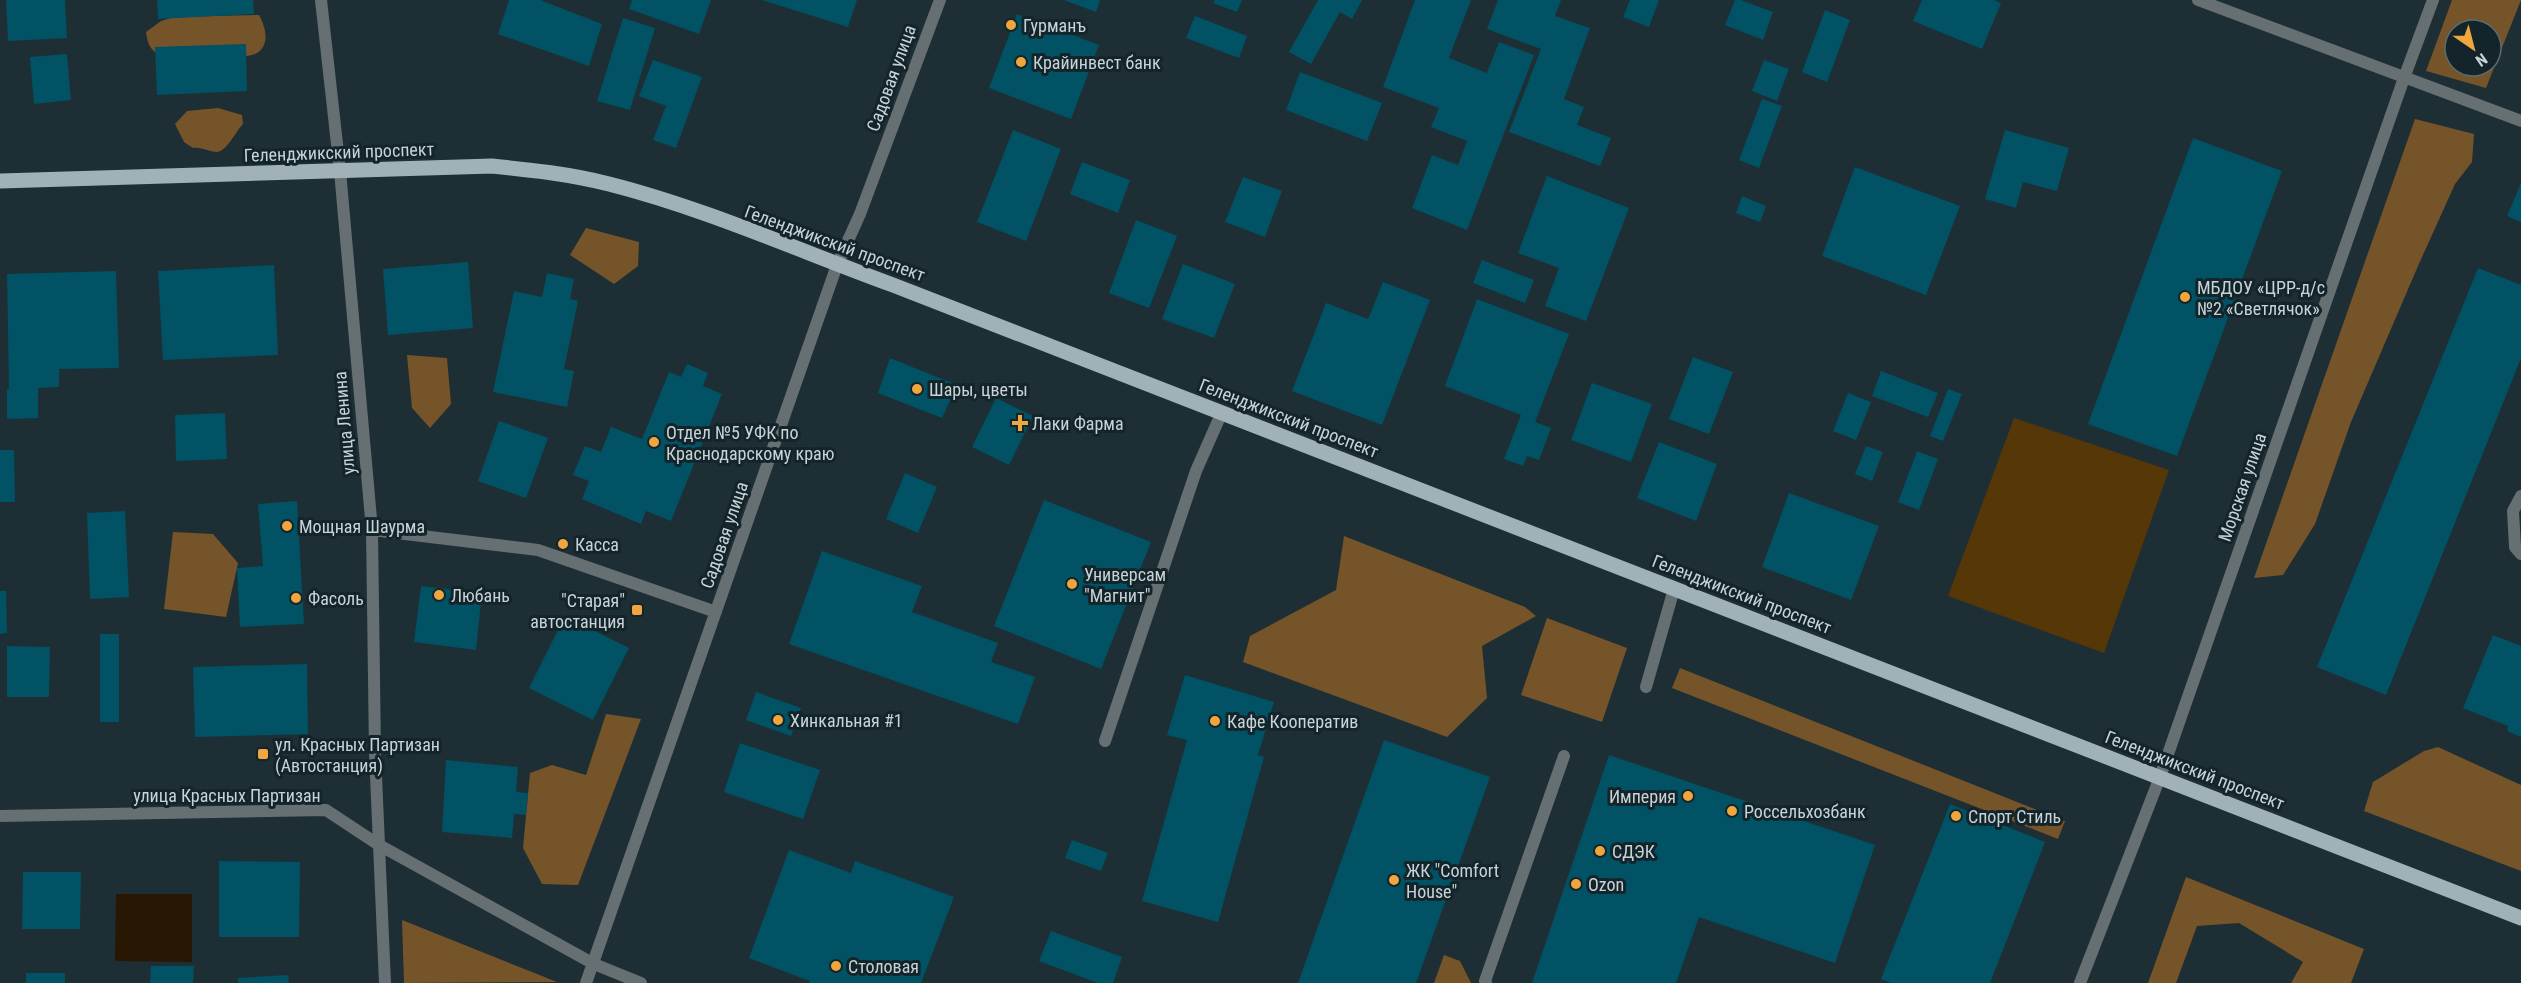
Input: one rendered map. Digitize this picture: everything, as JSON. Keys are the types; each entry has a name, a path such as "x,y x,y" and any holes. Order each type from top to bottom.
{"main road":[{"name":"Геленджикский проспект","path":"0,181 492,166 551,172 609,184 682,207 1222,412 2521,918"}],"street":[{"name":"улица Ленина","path":"321,0 340,171 372,530 379,844"},
{"name":"Садовая улица","path":"586,983 837,265 860,214 940,0"},
{"path":"2198,0 2521,121"},
{"name":"Морская улица","path":"2080,983 2160,777 2403,78 2433,0"},
{"path":"1104,741 1196,471 1222,412"},
{"path":"2521,496 2513,511 2515,547 2521,554"},
{"path":"372,530 538,550 716,612"},
{"path":"1646,687 1674,589"},
{"path":"1486,983 1564,756"},
{"name":"улица Красных Партизан","path":"0,816 326,810 379,844 594,964 641,983"},
{"path":"379,844 385,983"}],"shaded area":[{"path":"2452,0 2521,0 2503,45 2503,18 2445,18"},
{"path":"259,15 265,29 264,45 257,53 240,57 164,56 156,53 149,45 146,32 161,21 174,17"},
{"path":"2443,25 2443,76 2426,71"},
{"path":"2451,78 2490,78 2486,88"},
{"path":"218,108 242,115 243,124 221,151 193,148 184,142 175,124 187,111"},
{"path":"2415,119 2474,134 2472,162 2455,184 2418,266 2351,422 2315,524 2283,575 2254,578"},
{"path":"586,228 639,242 638,266 614,284 570,255"},
{"path":"407,355 447,358 451,404 430,428 412,408"},
{"path":"2014,418 2169,470 2104,653 1948,596"},
{"path":"173,532 213,534 238,563 226,617 164,609"},
{"path":"1344,536 1525,607 1536,616 1482,646 1487,698 1447,737 1243,662 1250,636 1336,590"},
{"path":"1547,618 1627,648 1602,722 1521,695"},
{"path":"1680,668 2065,821 2058,839 1672,688"},
{"path":"606,714 641,719 578,885 542,884 523,848 530,773 552,765 586,775"},
{"path":"2438,747 2521,785 2521,871 2364,811 2373,782 2424,751"},
{"path":"2186,877 2364,949 2351,983 2291,983 2303,962 2239,923 2197,926 2176,983 2148,983"},
{"path":"116,894 192,894 192,962 115,961"},
{"path":"402,920 557,982 404,983"},
{"path":"1444,955 1460,961 1471,983 1434,983"}],"building":[{"path":"6,0 65,0 67,38 8,41"},
{"path":"157,0 253,0 254,14 158,19"},
{"path":"509,0 540,0 602,24 589,66 498,34"},
{"path":"632,0 711,0 699,34 629,9"},
{"path":"762,0 857,0 848,27"},
{"path":"1064,0 1100,0 1096,12"},
{"path":"1215,0 1242,0 1237,12 1213,3"},
{"path":"1318,0 1362,0 1352,19 1340,12 1311,64 1289,52"},
{"path":"1415,0 1471,0 1449,58 1487,73 1499,42 1534,55 1467,230 1412,208 1432,155 1458,165 1467,141 1431,127 1439,108 1383,87"},
{"path":"1498,0 1561,0 1555,16 1590,28 1564,99 1584,107 1577,125 1611,138 1600,166 1509,132 1541,49 1487,29"},
{"path":"1630,0 1659,0 1649,27 1623,17"},
{"path":"1735,0 1741,0 1773,12 1763,40 1725,25"},
{"path":"1922,0 1994,0 2001,3 1982,49 1913,21"},
{"path":"1825,10 1850,20 1827,82 1802,72"},
{"path":"1017,14 1099,45 1071,119 989,88"},
{"path":"1195,16 1247,36 1239,58 1186,38"},
{"path":"623,18 655,28 630,110 597,101"},
{"path":"246,44 247,91 157,95 155,47"},
{"path":"67,54 71,100 34,104 30,57"},
{"path":"653,60 702,77 676,148 653,140 666,106 639,96"},
{"path":"1764,60 1789,69 1777,101 1752,91"},
{"path":"1300,72 1382,103 1367,141 1286,110"},
{"path":"1762,99 1782,106 1759,168 1739,160"},
{"path":"1013,130 1061,149 1026,241 977,222"},
{"path":"2005,130 2069,148 2057,191 2023,182 2016,208 1985,199"},
{"name":"МБДОУ «ЦРР-д/с №2 «Светлячок»","path":"2193,138 2282,171 2177,456 2088,424"},
{"path":"1082,162 1130,180 1118,213 1070,194"},
{"path":"1855,167 1960,206 1926,295 1822,256"},
{"path":"1547,176 1629,208 1586,321 1545,306 1559,268 1518,253"},
{"path":"1243,177 1282,191 1265,237 1225,222"},
{"path":"2521,183 2521,222 2507,216"},
{"path":"1742,196 1766,206 1760,222 1736,213"},
{"path":"1136,220 1177,236 1149,308 1109,293"},
{"path":"1482,260 1534,280 1525,303 1473,283"},
{"path":"468,262 473,328 388,335 383,269"},
{"path":"1183,264 1235,284 1214,338 1162,319"},
{"path":"274,265 278,355 163,360 158,271"},
{"path":"2478,268 2521,285 2521,358 2386,695 2317,667"},
{"path":"116,271 119,368 59,369 59,387 38,388 38,418 7,419 7,389 9,389 7,274"},
{"path":"547,273 574,279 570,299 578,301 564,369 574,371 567,407 493,392 514,291 542,297"},
{"path":"1383,282 1430,300 1382,425 1292,391 1326,303 1368,319"},
{"path":"1477,299 1569,334 1535,422 1551,428 1539,460 1527,456 1523,466 1504,459 1521,415 1445,386"},
{"path":"1693,357 1733,372 1709,434 1669,419"},
{"name":"Шары, цветы","path":"890,358 957,385 942,418 878,393"},
{"name":"Отдел №5 УФК по Краснодарскому краю","path":"687,364 708,373 703,386 722,394 671,521 646,511 641,524 582,499 589,481 573,475 585,446 601,452 611,427 642,439 669,372 681,377"},
{"path":"1881,371 1938,393 1928,417 1872,396"},
{"path":"1592,383 1652,404 1631,462 1571,440"},
{"path":"1948,389 1962,394 1943,441 1930,436"},
{"path":"1848,393 1871,402 1856,440 1833,431"},
{"path":"996,398 1033,416 1009,465 972,447"},
{"path":"225,413 227,459 176,461 175,415"},
{"path":"499,421 548,438 526,498 478,481"},
{"path":"1659,442 1717,464 1696,521 1637,498"},
{"path":"1866,446 1883,452 1872,481 1855,474"},
{"path":"0,450 14,450 15,502 0,502"},
{"path":"1917,451 1938,459 1919,510 1898,502"},
{"path":"905,473 937,487 918,533 886,519"},
{"path":"1789,493 1879,526 1851,600 1762,567"},
{"name":"Универсам \"Магнит\"","path":"1044,500 1151,542 1101,669 994,626"},
{"path":"297,501 304,624 240,627 237,568 263,566 258,504"},
{"path":"125,511 129,597 90,599 87,513"},
{"path":"822,551 922,586 912,612 998,643 991,662 1035,677 1018,724 789,644"},
{"path":"421,586 482,593 476,650 414,642"},
{"path":"0,591 6,591 7,633 0,634"},
{"path":"565,616 629,648 593,720 529,688"},
{"path":"100,634 119,634 119,722 100,722"},
{"path":"2493,635 2521,646 2521,737 2507,731 2508,726 2463,708"},
{"path":"7,646 50,647 49,697 7,697"},
{"path":"307,664 308,734 195,737 193,667"},
{"path":"1185,675 1274,702 1258,755 1264,757 1218,922 1142,901 1187,740 1167,735"},
{"path":"756,692 801,708 791,736 746,720"},
{"name":"ЖК \"Comfort House\"","path":"1384,740 1490,777 1416,983 1298,983"},
{"path":"740,743 820,770 803,819 724,792"},
{"path":"1609,755 1875,845 1835,963 1699,917 1676,983 1532,983"},
{"path":"446,760 518,767 516,792 528,793 526,815 514,814 512,838 442,832"},
{"path":"1950,804 2045,842 1990,983 1891,983 1881,979"},
{"path":"1072,840 1108,853 1101,871 1065,858"},
{"path":"789,850 851,873 855,861 954,897 921,983 809,983 810,981 749,958"},
{"path":"219,861 300,862 299,937 219,937"},
{"path":"23,872 81,872 80,929 22,929"},
{"path":"1051,931 1122,957 1113,983 1098,983 1039,961"},
{"path":"151,966 194,966 193,983 150,983"},
{"path":"26,973 65,973 65,983 26,983"},
{"path":"288,975 289,983 238,983 238,978"}],"place":[{"name":"Гурманъ","path":"1011,25"},
{"name":"Крайинвест банк","path":"1021,62"},
{"name":"МБДОУ «ЦРР-д/с №2 «Светлячок»","path":"2185,297"},
{"name":"Шары, цветы","path":"917,389"},
{"name":"Лаки Фарма","path":"1020,423"},
{"name":"Отдел №5 УФК по Краснодарскому краю","path":"654,442"},
{"name":"Мощная Шаурма","path":"287,526"},
{"name":"Касса","path":"563,544"},
{"name":"Универсам \"Магнит\"","path":"1072,584"},
{"name":"Любань","path":"439,595"},
{"name":"Фасоль","path":"296,598"},
{"name":"\"Старая\" автостанция","path":"637,610"},
{"name":"Хинкальная #1","path":"778,720"},
{"name":"Кафе Кооператив","path":"1215,721"},
{"name":"ул. Красных Партизан (Автостанция)","path":"263,754"},
{"name":"Империя","path":"1688,796"},
{"name":"Россельхозбанк","path":"1732,811"},
{"name":"Спорт Стиль","path":"1956,816"},
{"name":"СДЭК","path":"1600,851"},
{"name":"ЖК \"Comfort House\"","path":"1394,880"},
{"name":"Ozon","path":"1576,884"},
{"name":"Столовая","path":"836,966"}]}
